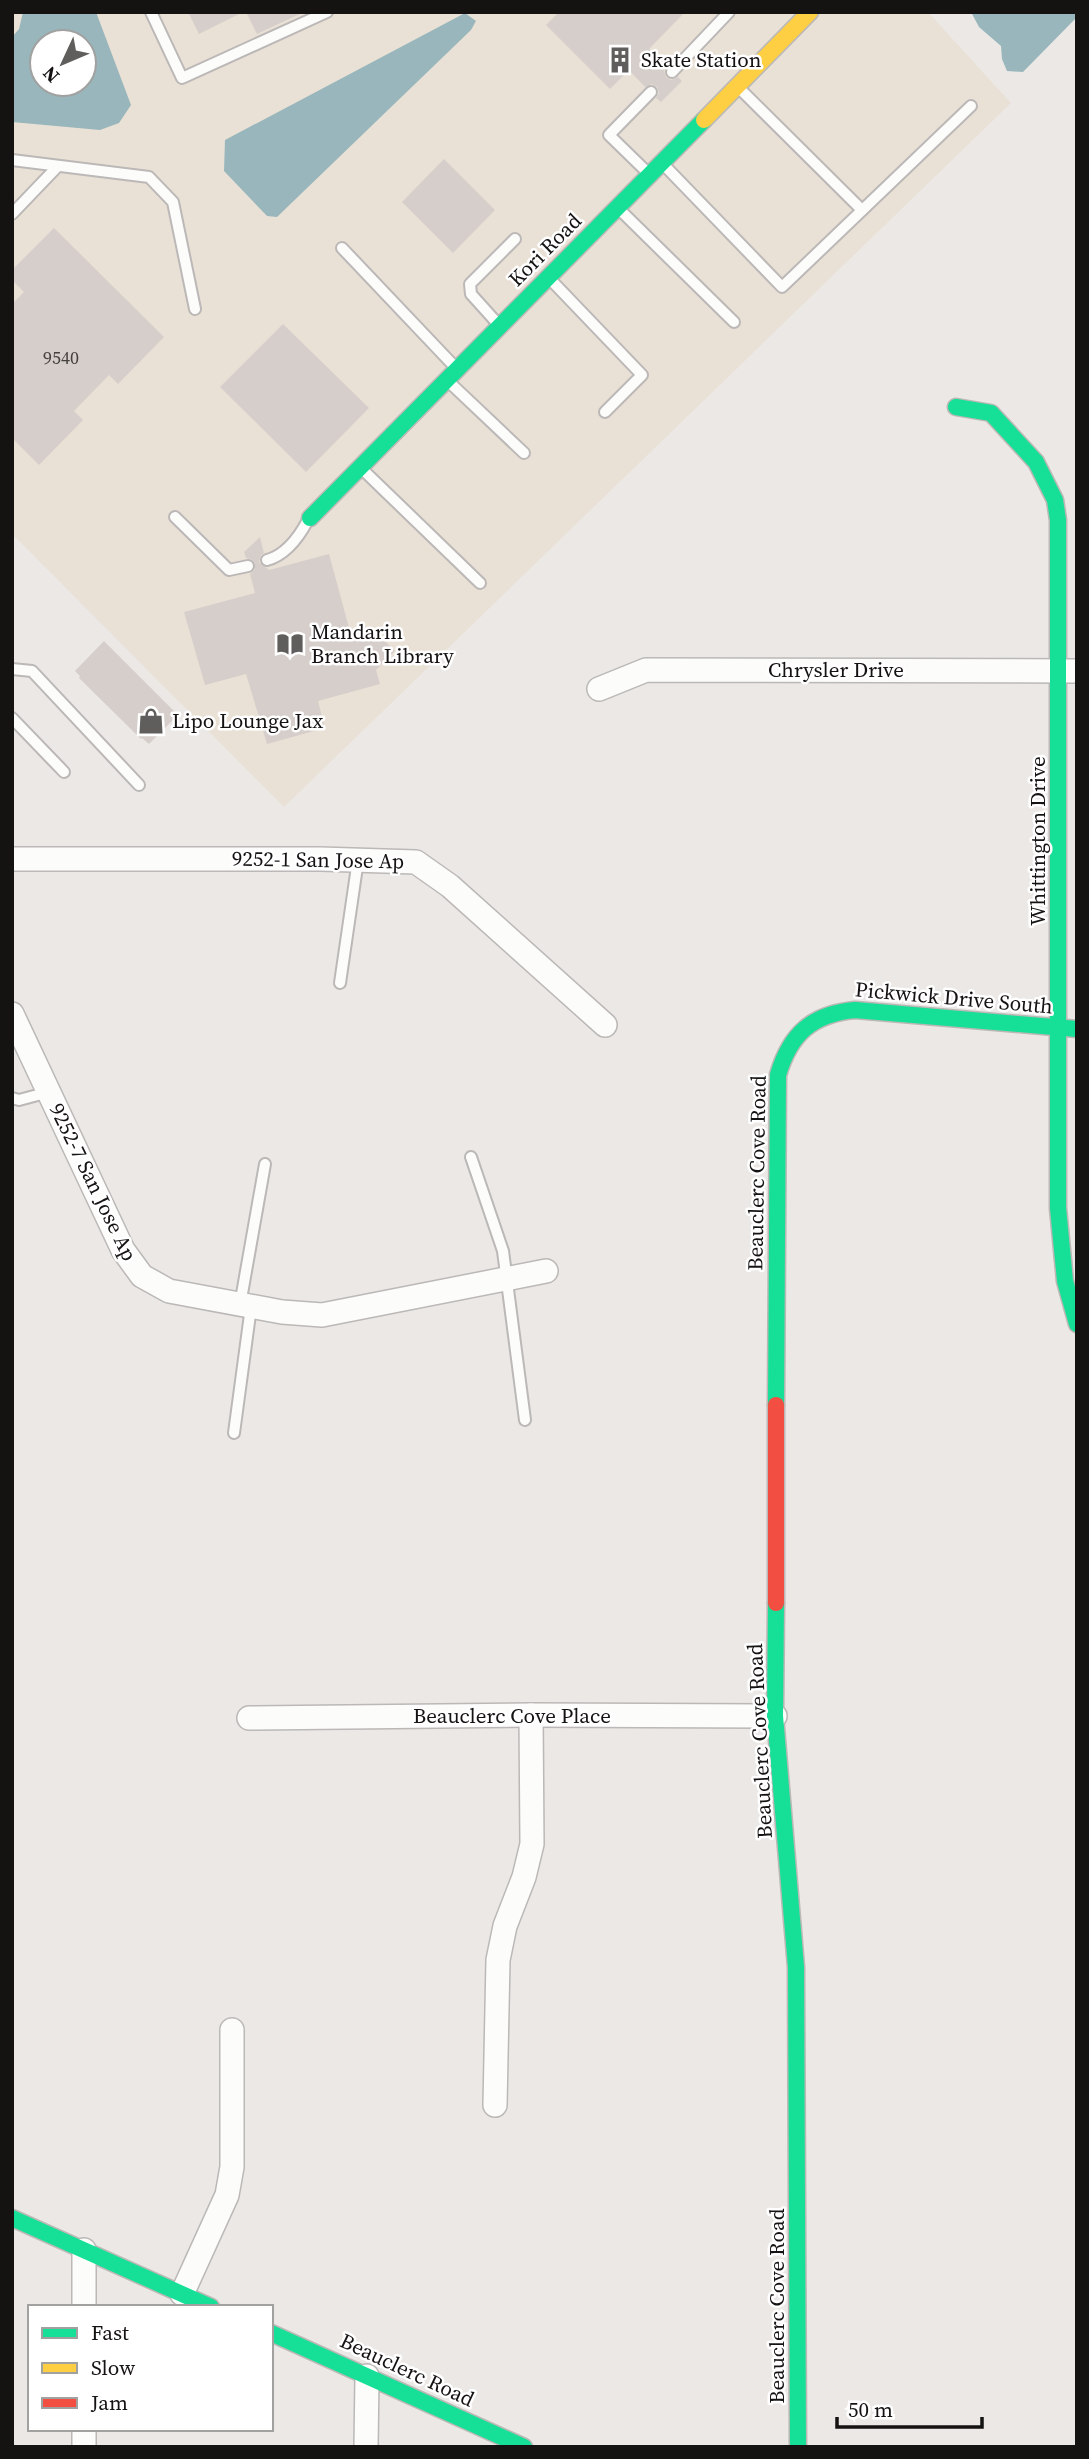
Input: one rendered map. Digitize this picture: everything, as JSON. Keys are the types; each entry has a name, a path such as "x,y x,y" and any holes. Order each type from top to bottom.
{"street":[{"name":"Kori Road","path":"310,517 810,12"},
{"name":"Whittington Drive","path":"956,407 991,414 1036,462 1055,500 1058,520 1067,671 1058,1208 1065,1281 1077,1323"},
{"name":"Chrysler Drive","path":"599,689 646,670 1067,671"},
{"name":"9252-1 San Jose Ap","path":"12,859 416,862 428,868 604,1025"},
{"name":"Pickwick Drive South","path":"794,1037 811,1022 827,1014 848,1010 1077,1029"},
{"name":"9252-7 San Jose Ap","path":"15,1031 49,1092 123,1250 142,1276 169,1291 245,1306 322,1315 546,1271"},
{"name":"Beauclerc Cove Road","path":"794,1037 782,1057 776,1094 775,1716 779,1782 793,1898 796,1967 798,2447"},
{"name":"Beauclerc Cove Place","path":"249,1718 531,1714 775,1716"},
{"path":"495,2105 498,1960 505,1926 524,1877 532,1844 531,1714"},
{"path":"182,2294 227,2195 232,2167 232,2030"},
{"path":"12,2218 207,2305"},
{"path":"84,2250 84,2305"},
{"name":"Beauclerc Road","path":"273,2334 524,2447"},
{"path":"366,2447 367,2376"}],"lane":[{"path":"151,12 182,78 327,12"},
{"path":"672,72 729,12"},
{"path":"737,86 862,210"},
{"path":"649,175 609,135 651,92"},
{"path":"662,162 782,287 971,106"},
{"path":"12,160 149,177 173,202 195,309"},
{"path":"12,214 58,166"},
{"path":"617,207 734,322"},
{"path":"500,326 471,294 470,284 515,239"},
{"path":"342,248 451,374 524,453"},
{"path":"548,277 642,375 605,412"},
{"path":"360,467 480,583"},
{"path":"175,517 229,570 248,566"},
{"path":"267,560 277,558 299,537 310,517"},
{"path":"12,669 32,671 139,785"},
{"path":"12,718 64,772"},
{"path":"340,983 358,860"},
{"path":"12,1098 19,1100 49,1092"},
{"path":"471,1157 497,1229 508,1279 525,1420"},
{"path":"234,1433 245,1306 265,1164"}],"shaded area":[{"path":"12,12 928,12 1011,103 284,807 12,534"}],"water":[{"path":"23,12 96,12 131,105 119,123 100,130 12,122 12,37 19,29"},
{"path":"971,12 1077,12 1077,17 1023,72 1007,71 1001,46 979,27"},
{"path":"465,13 476,21 471,30 277,217 267,216 224,171 225,140"}],"building":[{"path":"188,12 243,12 199,34"},
{"path":"246,12 304,12 257,34"},
{"name":"Skate Station","path":"559,12 685,12 649,49 666,66 666,77 671,80 678,77 682,81 661,102 656,98 659,93 657,87 652,84 645,87 629,70 610,89 546,25"},
{"path":"444,159 495,210 453,253 402,202"},
{"path":"54,228 164,337 118,384 109,375 74,411 83,420 39,465 12,438 12,304 24,292 12,280 12,270"},
{"path":"283,324 369,408 306,472 220,387"},
{"name":"Mandarin Branch Library","path":"260,537 264,553 259,562 269,570 329,554 351,635 373,629 395,651 376,670 380,684 318,701 325,728 267,744 246,674 205,685 184,612 255,593 250,574 255,569 255,564 246,558 244,552"},
{"path":"104,641 178,715 149,744 79,678 75,671"}],"traffic: fast":[{"path":"310,518 704,120"},
{"path":"956,407 991,413 1036,462 1055,500 1058,520 1058,1208 1065,1281 1077,1324"},
{"path":"776,1405 778,1075 796,1037 827,1016 855,1010 1077,1029"},
{"path":"776,1603 775,1716 796,1967 798,2447"},
{"path":"12,2218 207,2305"},
{"path":"273,2334 524,2447"}],"traffic: slow":[{"path":"704,120 810,12"}],"traffic: jam":[{"path":"776,1405 776,1603"}],"place":[{"name":"Skate Station","path":"620,60"},
{"name":"Mandarin Branch Library","path":"290,644"},
{"name":"Lipo Lounge Jax","path":"151,721"}]}
